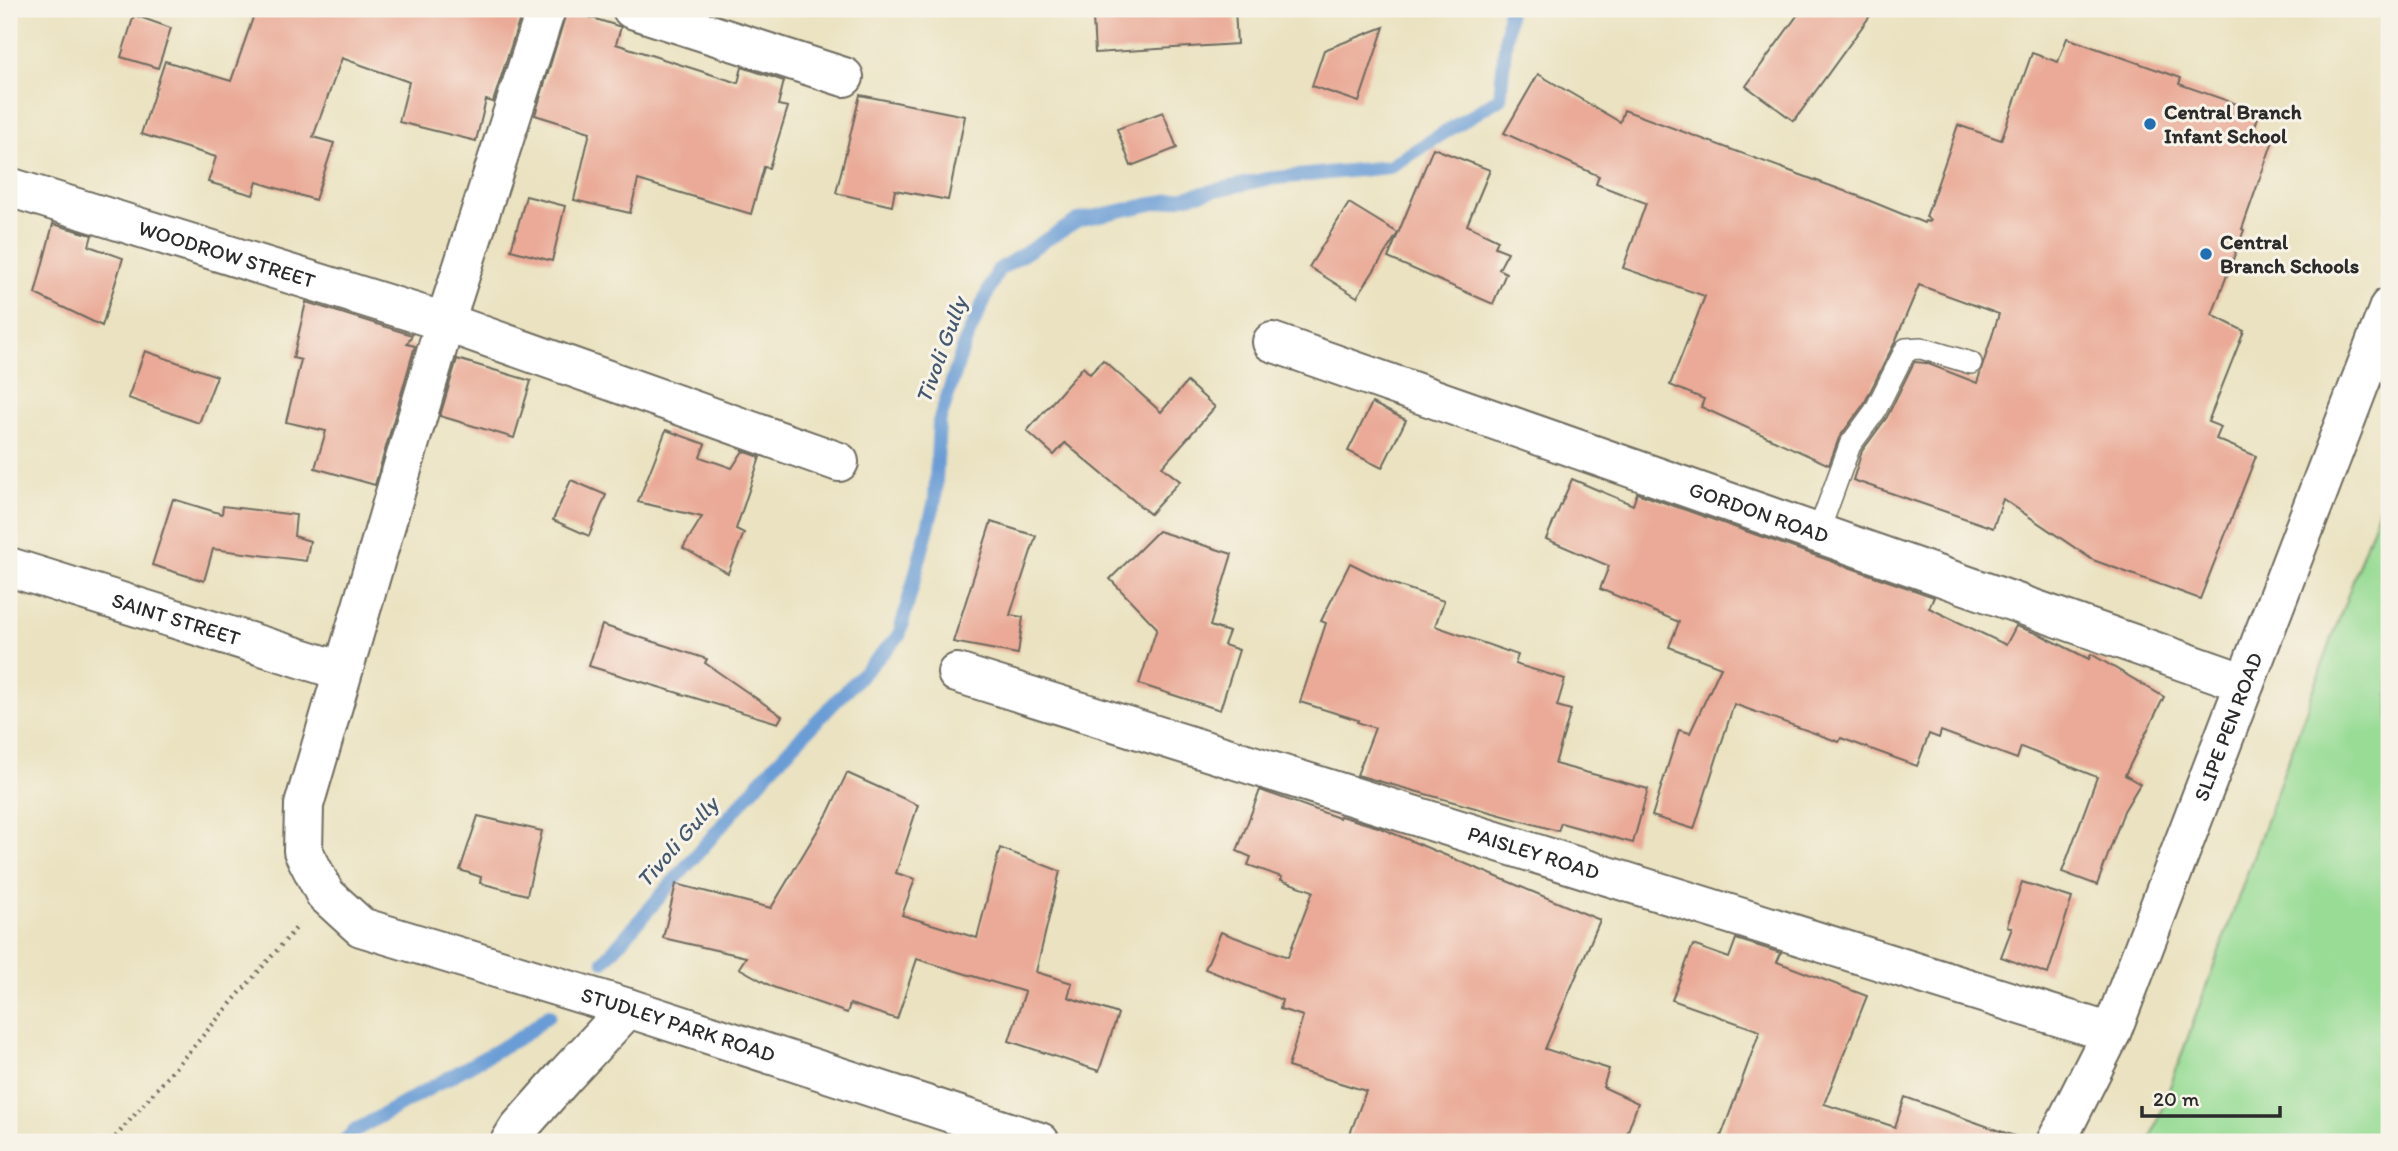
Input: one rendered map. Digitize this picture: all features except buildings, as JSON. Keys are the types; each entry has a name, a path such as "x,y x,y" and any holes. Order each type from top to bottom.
{"street":[{"path":"325,894 303,851 304,806 445,322 545,9"},
{"path":"632,9 844,77"},
{"name":"WOODROW STREET","path":"9,187 445,322 839,462"},
{"name":"SLIPE PEN ROAD","path":"2056,1142 2111,1033 2389,306"},
{"name":"GORDON ROAD","path":"1272,342 2245,683"},
{"name":"SAINT STREET","path":"9,567 342,671"},
{"name":"PAISLEY ROAD","path":"957,673 2111,1033"},
{"name":"STUDLEY PARK ROAD","path":"325,894 361,927 628,1008 1040,1142"},
{"path":"510,1142 518,1129 628,1008"}],"lane":[{"path":"1818,533 1850,445 1875,411 1906,349 1921,348 1972,363"}],"path":[{"path":"111,1142 325,894"}],"green space":[{"path":"2389,481 2389,1142 2150,1142"}],"waterway":[{"name":"Tivoli Gully","path":"604,961 776,763 899,636 935,501 939,422 964,345 998,270 1078,220 1267,179 1389,167 1500,98 1509,9"},
{"name":"Tivoli Gully","path":"343,1142 356,1130 524,1035 549,1015"}],"place":[{"name":"Central Branch Infant School","path":"2150,124"},
{"name":"Central Branch Schools","path":"2206,254"}]}
